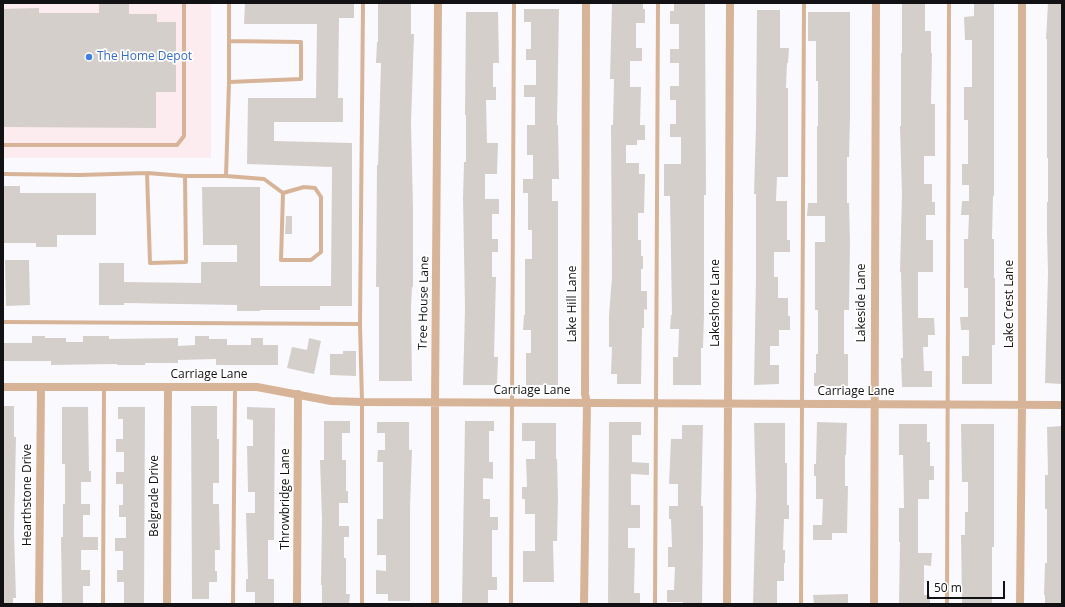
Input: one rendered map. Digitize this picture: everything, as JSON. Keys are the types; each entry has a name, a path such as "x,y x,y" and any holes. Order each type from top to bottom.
{"street":[{"name":"Tree House Lane","path":"435,604 438,3"},
{"name":"Lake Hill Lane","path":"584,604 587,403 585,394 586,3"},
{"name":"Lakeshore Lane","path":"727,604 730,3"},
{"name":"Lakeside Lane","path":"874,604 876,3"},
{"name":"Lake Crest Lane","path":"1020,604 1022,405 1022,3"},
{"name":"Carriage Lane","path":"3,387 257,387 331,401 362,402 1062,405"},
{"name":"Hearthstone Drive","path":"39,604 41,387"},
{"name":"Belgrade Drive","path":"167,604 168,387"},
{"name":"Throwbridge Lane","path":"297,604 298,394"}],"lane":[{"path":"3,145 178,145 184,136 184,3"},
{"path":"226,176 229,82 229,3"},
{"path":"362,604 362,402 360,324 363,3"},
{"path":"511,604 514,3"},
{"path":"655,604 658,3"},
{"path":"801,604 804,3"},
{"path":"947,604 949,3"},
{"path":"229,41 301,42 301,79 229,82"},
{"path":"148,173 150,263 186,262 185,176"},
{"path":"3,174 80,175 148,173 185,176 226,176 264,179 283,193"},
{"path":"304,187 315,188 321,197 321,252 311,260 281,260 283,193 304,187"},
{"path":"3,322 360,324"},
{"path":"103,604 104,387"},
{"path":"233,604 234,387"}],"shaded area":[{"name":"The Home Depot","path":"3,3 211,3 211,158 3,158"}],"building":[{"name":"The Home Depot","path":"99,3 129,3 129,14 157,14 157,22 176,22 176,92 156,92 156,128 3,127 3,9 39,8 39,13 99,13"},
{"path":"245,3 354,3 354,18 339,18 338,98 343,98 343,122 274,122 274,141 352,143 352,306 320,306 320,310 237,311 237,305 124,303 124,305 99,305 99,263 124,263 124,282 201,283 201,262 237,262 237,245 203,245 202,187 260,187 260,286 331,286 332,167 247,164 248,98 316,98 317,24 244,24"},
{"path":"378,3 411,3 411,34 414,34 411,123 413,209 413,287 411,308 412,381 379,381 379,287 376,287 377,165 381,63 376,63 378,42"},
{"path":"612,3 643,3 643,9 645,9 645,23 636,23 636,48 642,48 642,61 630,61 630,87 641,87 640,125 645,125 645,140 637,140 637,145 626,145 626,163 639,163 639,174 645,174 644,213 638,213 638,240 641,240 641,256 643,256 643,269 641,269 641,291 647,291 647,310 644,309 644,328 642,328 641,384 617,384 617,374 611,374 612,347 609,347 609,315 612,277 611,125 613,125 614,79 610,79"},
{"path":"674,3 705,3 706,195 704,195 704,315 703,348 701,348 701,385 673,385 673,357 678,357 679,329 670,329 672,315 670,196 664,196 664,164 681,164 681,137 670,137 670,124 676,124 676,100 670,100 670,86 679,86 679,63 670,63 670,49 679,49 679,24 670,24 670,11 674,11"},
{"path":"902,3 925,3 925,31 931,31 931,104 935,104 935,156 924,156 924,184 932,184 932,202 935,202 935,215 926,215 926,240 933,240 933,272 918,272 918,318 934,318 935,335 928,335 928,347 923,347 924,371 932,371 932,387 902,387 901,358 903,358 900,272 902,196 900,126"},
{"path":"994,3 994,196 992,239 994,239 995,345 992,345 992,384 962,384 962,356 969,356 969,330 961,330 960,317 968,317 968,288 964,288 964,239 968,239 969,215 961,215 962,201 969,201 969,185 962,185 962,164 968,164 968,120 964,120 964,87 972,87 972,40 965,40 964,17 974,16 974,4"},
{"path":"1048,3 1062,3 1061,384 1045,383 1048,273 1046,39"},
{"path":"524,9 559,9 557,125 559,179 552,179 552,201 558,201 558,385 526,385 526,353 531,353 531,330 523,330 525,315 525,259 532,259 532,230 528,230 528,193 523,193 523,179 533,179 533,155 527,155 527,125 535,125 535,97 524,97 524,85 536,85 536,60 526,60 526,49 531,49 531,22 524,22"},
{"path":"757,10 780,10 780,48 789,48 786,88 788,88 788,177 777,177 776,201 787,201 787,240 790,240 790,252 774,252 774,277 778,277 778,298 788,298 790,330 779,330 779,346 770,346 770,365 779,365 779,384 754,385 756,194 754,194"},
{"path":"466,12 498,12 499,63 493,63 493,87 496,87 496,100 486,100 487,143 498,143 497,174 485,174 485,199 499,199 499,214 492,214 492,239 498,239 498,252 492,252 492,277 496,277 494,357 498,357 497,385 463,385 465,309 463,199 464,162 466,162"},
{"path":"808,12 850,12 850,117 849,157 847,157 847,203 849,203 850,242 849,310 844,310 844,354 848,354 848,386 814,386 816,354 818,354 818,310 815,310 815,242 825,242 825,216 807,216 808,203 817,203 818,126 816,41 808,41"},
{"path":"3,186 20,186 20,193 96,193 96,235 57,235 57,247 36,247 36,243 3,243"},
{"path":"286,216 292,216 292,234 285,234"},
{"path":"5,260 29,260 30,305 6,306"},
{"path":"32,336 45,336 45,338 66,338 66,342 83,342 83,336 109,336 109,339 178,338 178,346 195,345 195,336 209,336 209,339 227,339 227,345 251,345 251,338 263,338 263,345 278,345 278,365 216,365 216,359 178,360 178,363 145,363 145,365 51,365 51,361 3,361 3,343 32,343"},
{"path":"309,338 321,341 314,374 287,368 292,347 307,350"},
{"path":"343,351 356,351 356,376 330,375 330,354 343,354"},
{"path":"3,406 14,406 14,437 16,437 14,531 16,598 13,598 13,604 3,604"},
{"path":"191,406 217,406 219,483 213,483 213,504 219,504 220,550 215,550 215,571 217,571 217,582 209,582 209,599 192,599"},
{"path":"62,407 88,407 89,471 91,471 91,482 81,482 81,504 90,504 90,515 83,515 83,537 98,537 98,550 81,550 81,570 90,570 90,586 83,586 83,604 62,604 61,537 63,537 63,504 65,504 65,464 62,464"},
{"path":"118,407 145,407 144,604 124,604 124,582 117,582 117,570 123,570 123,551 115,551 115,538 126,538 126,517 119,517 119,505 123,505 123,484 116,484 116,472 124,472 124,452 116,452 116,439 123,439 123,419 118,419"},
{"path":"247,407 275,408 274,540 268,540 268,579 274,579 274,604 255,604 255,592 246,592 246,579 248,579 246,513 255,513 255,492 248,492 247,446 253,446 253,420 247,419"},
{"path":"324,421 350,421 350,433 342,433 342,460 346,460 346,491 348,491 348,503 339,503 339,526 349,526 349,537 344,537 344,558 346,558 346,594 350,594 349,604 322,604 320,460 324,460"},
{"path":"465,421 494,421 494,431 489,431 489,462 493,462 493,479 483,478 483,499 490,499 490,517 498,517 498,530 492,530 492,577 497,577 497,590 488,590 488,604 462,604"},
{"path":"377,422 409,422 409,450 412,450 410,508 410,601 388,601 388,594 376,594 376,570 386,571 386,555 377,555 377,519 383,519 383,462 377,462 378,450 385,450 385,433 377,433"},
{"path":"609,422 641,422 641,435 632,435 632,462 649,463 649,475 631,474 631,505 640,505 640,528 628,528 628,548 635,548 634,593 640,593 640,604 608,604"},
{"path":"817,422 847,423 845,486 848,486 847,533 832,533 832,540 813,540 813,525 822,525 823,499 816,499 816,476 814,476 814,464 816,464"},
{"path":"522,423 556,423 558,498 557,541 553,541 554,582 523,582 523,551 535,551 535,514 525,514 525,499 522,499 522,487 527,487 526,459 535,459 535,441 522,441"},
{"path":"754,423 785,423 785,463 787,463 787,505 789,505 789,519 784,519 784,581 777,581 777,604 753,604 756,496"},
{"path":"899,424 927,424 927,442 930,442 930,466 934,466 934,480 929,480 929,499 918,499 918,553 932,553 931,566 924,565 924,595 930,595 930,604 899,604 899,508 904,508 903,455 899,455"},
{"path":"961,424 994,424 994,547 992,547 992,604 962,604 961,535 965,535 965,512 968,512 968,482 962,482"},
{"path":"682,425 703,425 701,506 703,506 702,604 667,602 667,590 674,590 675,567 668,567 668,547 672,547 669,506 678,506 678,484 669,484 671,439 682,439"},
{"path":"1062,426 1062,604 1045,604 1047,509 1045,509 1045,475 1048,475 1047,427"},
{"path":"848,594 848,604 814,604 813,595"}],"place":[{"name":"The Home Depot","path":"89,57"}]}
